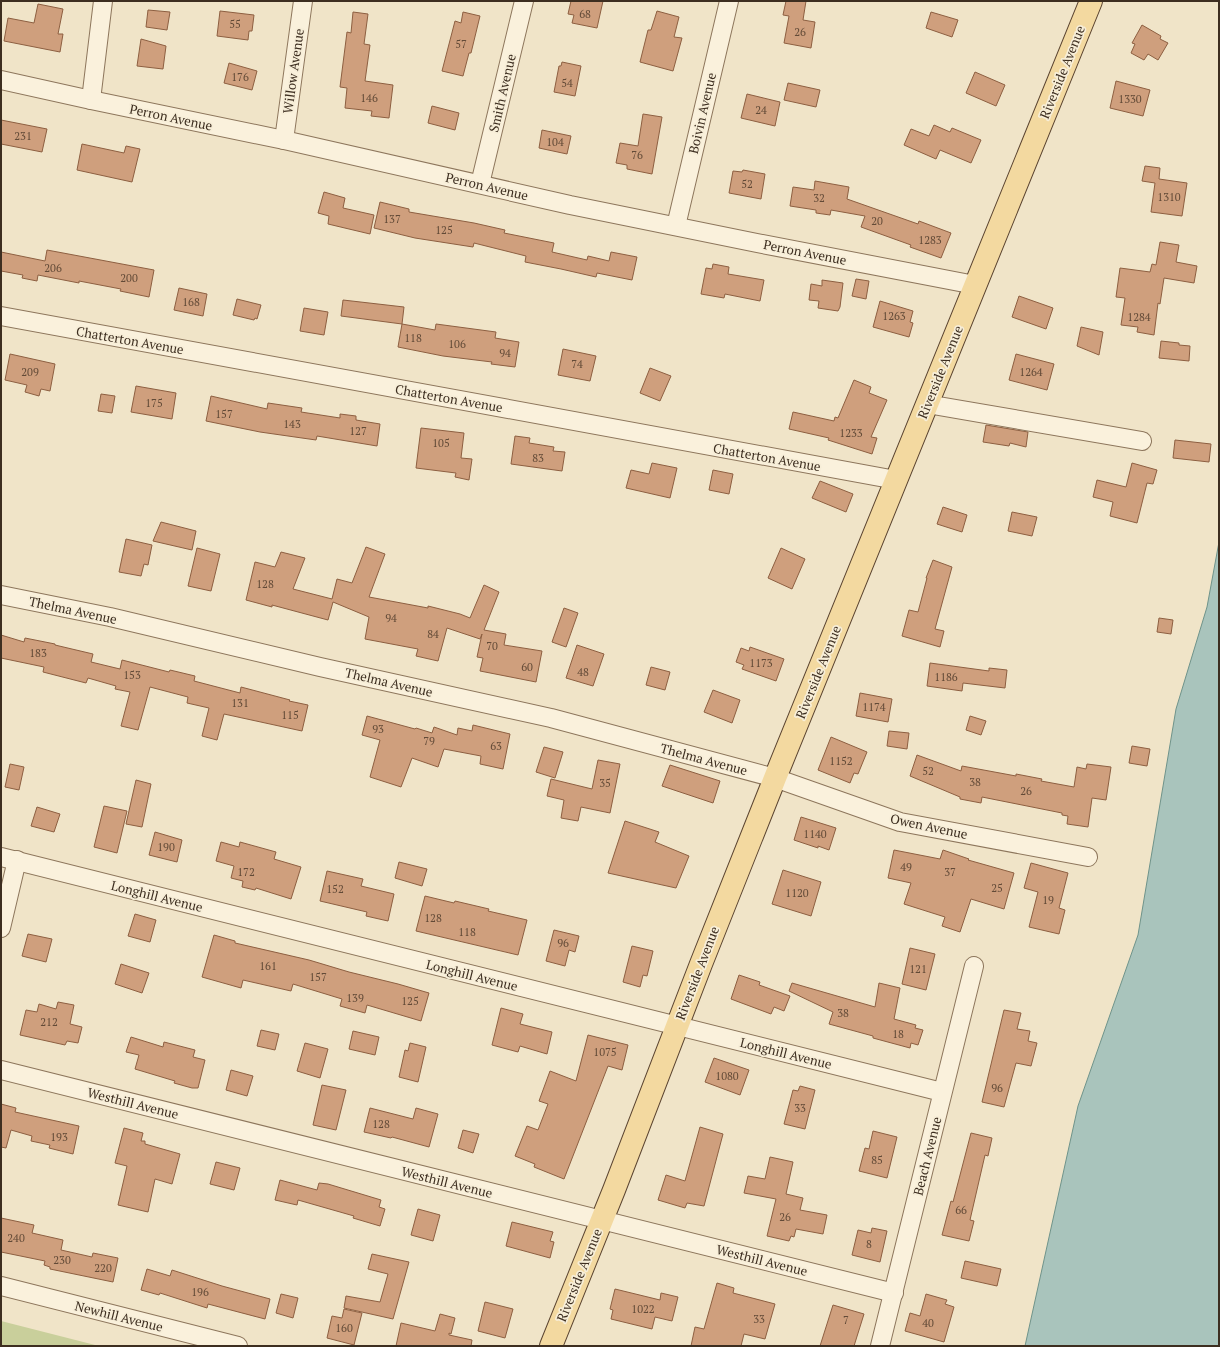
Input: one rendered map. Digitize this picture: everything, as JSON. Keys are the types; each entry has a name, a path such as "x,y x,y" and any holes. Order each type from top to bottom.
{"main road":[{"name":"Riverside Avenue","path":"551,1346 602,1220 775,778 1091,1"}],"street":[{"path":"91,100 104,1"},
{"name":"Willow Avenue","path":"284,140 303,1"},
{"name":"Smith Avenue","path":"480,184 524,1"},
{"name":"Boivin Avenue","path":"676,226 729,1"},
{"name":"Perron Avenue","path":"1,80 284,140 570,205 975,285"},
{"name":"Chatterton Avenue","path":"1,316 896,480"},
{"path":"927,404 1142,441"},
{"name":"Thelma Avenue","path":"1,595 110,618 551,718 775,778"},
{"name":"Owen Avenue","path":"775,778 900,822 1088,857"},
{"path":"1,928 9,858"},
{"name":"Longhill Avenue","path":"9,858 942,1092"},
{"name":"Beach Avenue","path":"880,1346 974,966"},
{"name":"Westhill Avenue","path":"1,1070 894,1293"},
{"name":"Newhill Avenue","path":"1,1286 238,1346"}],"green space":[{"path":"1,1321 99,1346 1,1346"}],"water":[{"path":"1219,542 1219,1346 1025,1346 1078,1106 1138,935 1176,709 1207,607"}],"building":[{"path":"571,1 603,1 597,28 572,23 574,15 568,14"},
{"path":"786,1 806,1 803,20 815,22 811,48 784,43 789,16 783,15"},
{"path":"38,4 63,9 58,34 63,34 60,52 4,41 8,18 34,23"},
{"path":"148,10 170,12 167,30 146,27"},
{"path":"220,11 254,15 252,31 249,31 248,40 217,36"},
{"path":"657,11 679,17 674,37 682,38 673,71 640,62 648,30 651,30"},
{"path":"353,12 368,14 364,44 370,45 365,81 393,85 389,118 371,116 372,111 345,108 347,88 340,87 347,32 351,33"},
{"path":"463,12 480,16 471,53 469,53 463,76 442,71 455,21 461,23"},
{"path":"931,12 958,20 952,37 926,28"},
{"path":"1142,25 1161,36 1160,39 1168,43 1158,60 1148,54 1144,60 1131,53 1135,44 1132,43"},
{"path":"141,39 166,46 163,69 137,66"},
{"path":"562,62 581,66 575,96 554,92 559,66 561,66"},
{"path":"229,63 257,71 252,90 224,83"},
{"path":"975,72 1005,85 996,106 966,93"},
{"path":"1116,81 1150,90 1143,116 1110,108"},
{"path":"788,83 820,90 816,107 784,100"},
{"path":"747,94 780,102 775,126 741,118"},
{"path":"432,106 459,113 455,130 428,123"},
{"path":"643,114 662,117 652,174 627,169 627,165 616,163 620,143 638,146"},
{"path":"1,120 47,129 42,152 1,144"},
{"path":"934,125 950,132 952,128 981,140 971,163 940,150 936,159 904,145 911,129 929,136"},
{"path":"542,130 571,136 567,154 539,148"},
{"path":"82,144 124,153 126,146 140,149 132,182 77,170"},
{"path":"1145,166 1160,168 1159,179 1187,183 1182,216 1151,212 1155,183 1142,181"},
{"path":"743,170 765,174 761,199 729,193 733,171 742,172"},
{"path":"815,181 849,187 847,199 918,224 919,221 951,233 941,258 910,247 911,245 861,227 865,216 831,210 830,215 816,213 816,210 790,206 793,187 814,190"},
{"path":"324,192 345,198 343,208 374,215 370,234 328,224 329,216 318,213"},
{"path":"380,202 409,209 409,212 474,223 505,230 504,233 554,243 552,252 587,260 588,256 609,261 611,252 637,257 632,280 597,273 596,277 525,262 526,256 474,243 473,247 415,238 374,228"},
{"path":"1160,242 1179,245 1176,262 1197,266 1194,283 1164,278 1160,304 1158,303 1154,335 1137,332 1138,327 1121,325 1125,298 1116,297 1120,268 1150,272 1152,264 1156,265"},
{"path":"47,250 154,270 149,297 120,291 121,289 79,281 79,283 38,275 37,281 22,278 23,275 1,271 1,252 45,261"},
{"path":"713,264 729,267 728,274 764,280 760,301 725,294 724,298 701,294 706,268 712,269"},
{"path":"856,279 869,281 866,299 852,296"},
{"path":"822,280 843,283 840,307 838,311 818,308 819,301 809,300 811,284 822,286"},
{"path":"179,288 207,294 203,316 174,310"},
{"path":"1019,296 1053,308 1046,329 1012,317"},
{"path":"237,299 261,305 257,319 255,318 254,320 233,315"},
{"path":"343,300 404,307 402,324 341,316"},
{"path":"880,301 913,311 910,322 913,323 909,337 873,327"},
{"path":"304,308 328,312 324,335 300,331"},
{"path":"402,324 435,330 436,324 496,332 495,338 519,342 515,367 491,364 492,362 443,356 398,347"},
{"path":"1081,327 1103,332 1099,355 1077,346"},
{"path":"1161,341 1190,346 1189,361 1159,358"},
{"path":"563,349 596,356 590,381 558,375"},
{"path":"10,354 55,364 50,391 41,389 39,396 25,392 27,385 5,380"},
{"path":"1016,354 1054,364 1047,390 1009,380"},
{"path":"650,368 671,376 660,401 640,393"},
{"path":"854,380 871,387 869,393 887,400 871,437 877,438 872,454 828,440 829,438 789,429 793,412 834,421 835,417 838,418"},
{"path":"136,386 176,393 172,419 131,412"},
{"path":"101,394 115,396 112,413 98,411"},
{"path":"211,396 267,409 268,403 302,408 301,412 340,418 340,414 356,416 356,420 380,424 377,446 317,436 316,440 260,432 206,421"},
{"path":"986,425 1028,432 1026,447 1010,443 1009,446 983,442"},
{"path":"421,428 464,433 461,458 472,459 469,480 455,477 456,473 416,468"},
{"path":"515,436 530,438 529,443 554,447 553,451 565,452 562,471 511,464"},
{"path":"1175,440 1211,444 1209,462 1173,458"},
{"path":"652,463 677,468 670,498 626,488 631,470 649,474"},
{"path":"1132,463 1157,470 1153,484 1147,483 1137,523 1110,516 1113,502 1093,497 1097,480 1126,487"},
{"path":"713,470 733,474 729,494 709,490"},
{"path":"820,481 853,494 846,512 812,498"},
{"path":"943,507 967,515 962,532 937,524"},
{"path":"1012,512 1037,517 1032,536 1008,531"},
{"path":"161,522 196,531 192,550 153,541"},
{"path":"126,539 152,545 148,565 144,564 141,576 119,572"},
{"path":"366,547 385,554 369,597 428,608 428,606 470,618 484,585 499,592 484,630 506,634 504,645 542,651 536,682 480,671 483,658 477,657 482,634 480,639 447,628 438,661 416,656 418,649 365,639 369,617 333,602 328,620 272,605 272,607 246,600 255,562 275,567 281,552 305,558 293,589 332,599 337,579 352,583"},
{"path":"197,548 220,554 211,591 188,586"},
{"path":"781,548 805,559 792,589 768,578"},
{"path":"933,560 952,567 935,629 944,631 940,647 902,636 909,610 918,612 926,578"},
{"path":"564,608 578,613 566,647 552,642"},
{"path":"1159,618 1173,620 1171,634 1157,632"},
{"path":"1,635 24,642 25,638 93,654 91,662 120,669 122,660 169,672 170,670 195,676 194,681 240,693 241,687 308,705 302,731 224,714 217,740 202,736 209,708 187,703 188,697 150,687 138,730 121,726 130,692 115,689 116,686 88,678 86,683 43,672 44,667 1,658"},
{"path":"577,645 604,654 593,686 566,678"},
{"path":"750,647 784,659 776,681 742,669 744,665 736,662 741,648 749,651"},
{"path":"930,663 989,671 989,668 1007,670 1005,688 963,683 962,691 927,686"},
{"path":"651,667 670,672 665,690 646,685"},
{"path":"713,690 740,700 732,723 704,712"},
{"path":"860,693 892,699 888,722 856,716"},
{"path":"367,716 432,733 434,727 457,735 458,728 472,731 473,725 510,734 503,769 480,764 481,756 444,749 438,767 412,758 401,787 370,777 380,740 362,735"},
{"path":"970,716 986,721 981,735 966,730"},
{"path":"889,731 909,733 907,749 887,746"},
{"path":"831,737 867,752 858,774 854,773 850,783 818,770"},
{"path":"1132,746 1150,749 1147,766 1129,763"},
{"path":"544,747 563,752 555,778 536,772"},
{"path":"917,755 961,771 962,766 1016,776 1016,774 1042,779 1041,781 1074,787 1077,767 1086,769 1087,764 1111,767 1106,800 1092,798 1088,827 1067,824 1068,816 1062,815 1062,813 982,797 981,803 960,799 960,797 910,776"},
{"path":"598,760 620,764 610,813 581,807 578,821 561,818 564,800 547,796 551,779 592,789"},
{"path":"10,764 24,767 19,790 5,787"},
{"path":"670,765 720,781 713,803 662,786"},
{"path":"136,780 151,784 142,827 126,824"},
{"path":"104,806 127,811 117,853 94,847"},
{"path":"37,807 60,814 54,832 31,826"},
{"path":"801,817 836,828 829,850 794,840"},
{"path":"625,821 659,832 655,842 689,856 676,888 608,873"},
{"path":"155,832 182,840 177,862 149,855"},
{"path":"221,842 239,847 240,842 276,852 274,859 301,867 291,899 256,888 255,890 242,887 243,881 231,878 234,866 216,861"},
{"path":"894,850 940,859 943,850 969,859 968,860 1014,873 1004,909 971,899 960,932 942,926 945,917 904,904 911,883 888,878"},
{"path":"399,862 427,869 422,886 395,878"},
{"path":"1031,863 1068,873 1059,908 1065,910 1059,934 1029,927 1038,892 1024,888"},
{"path":"783,870 821,882 811,916 772,904"},
{"path":"327,871 363,879 361,886 394,894 388,921 366,916 367,912 320,901"},
{"path":"425,896 489,909 488,911 527,920 518,955 416,931"},
{"path":"135,914 156,920 150,942 128,936"},
{"path":"554,930 579,936 575,952 569,950 565,966 546,961"},
{"path":"28,934 52,939 46,962 22,956"},
{"path":"214,935 235,941 235,943 309,960 429,993 421,1021 367,1005 365,1013 340,1006 342,999 293,984 291,991 243,980 241,988 202,977"},
{"path":"632,946 653,951 647,976 643,975 640,987 623,982"},
{"path":"910,948 935,954 926,990 902,984"},
{"path":"121,964 149,973 142,993 115,984"},
{"path":"739,975 760,982 759,985 790,996 784,1011 774,1007 771,1014 731,999"},
{"path":"792,983 875,1007 879,983 900,988 894,1019 916,1025 915,1028 923,1030 918,1045 911,1043 910,1048 829,1024 833,1012 789,991"},
{"path":"58,1002 74,1005 70,1024 82,1027 78,1043 67,1041 65,1045 20,1035 26,1010 37,1012 39,1004 56,1009"},
{"path":"501,1008 523,1014 520,1024 552,1032 547,1054 520,1046 518,1052 492,1045"},
{"path":"1004,1010 1021,1013 1017,1029 1030,1031 1028,1041 1037,1043 1031,1066 1016,1063 1004,1107 982,1102"},
{"path":"261,1030 279,1034 275,1050 257,1046"},
{"path":"353,1031 379,1037 375,1055 349,1049"},
{"path":"588,1035 628,1045 622,1070 608,1066 564,1179 534,1167 535,1164 515,1156 527,1126 538,1130 548,1104 539,1101 550,1071 576,1081"},
{"path":"131,1037 163,1047 164,1042 195,1050 193,1057 205,1060 198,1088 192,1088 174,1083 175,1081 135,1069 139,1055 126,1052"},
{"path":"305,1043 328,1049 320,1078 297,1071"},
{"path":"410,1043 426,1047 418,1082 399,1077 405,1050 408,1051"},
{"path":"714,1058 749,1070 740,1095 705,1082"},
{"path":"231,1070 253,1076 247,1096 226,1090"},
{"path":"322,1085 346,1090 336,1130 313,1125"},
{"path":"800,1086 815,1090 805,1129 784,1124 793,1090 798,1091"},
{"path":"1,1104 16,1108 15,1112 79,1126 73,1154 49,1148 50,1145 31,1141 32,1136 11,1130 6,1148 1,1147"},
{"path":"370,1108 413,1119 416,1108 438,1114 429,1147 392,1137 364,1132"},
{"path":"700,1127 723,1134 704,1206 687,1203 685,1208 658,1200 666,1175 685,1181"},
{"path":"124,1128 143,1133 141,1141 145,1141 145,1144 180,1154 172,1184 155,1179 148,1212 118,1205 127,1166 115,1163"},
{"path":"463,1130 479,1134 473,1153 458,1148"},
{"path":"873,1131 897,1137 887,1178 859,1171 865,1148 869,1149"},
{"path":"971,1133 992,1138 988,1156 985,1155 970,1220 974,1221 969,1241 942,1235 951,1201 953,1202"},
{"path":"770,1157 793,1162 786,1194 803,1198 800,1210 827,1215 823,1234 796,1229 794,1237 791,1236 789,1241 767,1236 776,1199 744,1193 748,1176 765,1179"},
{"path":"216,1162 240,1168 234,1190 210,1184"},
{"path":"280,1180 317,1190 319,1183 328,1184 381,1200 379,1207 385,1209 380,1226 353,1218 354,1216 298,1200 297,1205 275,1200"},
{"path":"418,1209 440,1215 433,1241 411,1235"},
{"path":"1,1218 34,1225 32,1233 63,1240 61,1250 92,1257 93,1253 118,1258 113,1282 50,1269 50,1267 44,1265 45,1261 1,1252"},
{"path":"512,1222 553,1232 550,1241 554,1242 550,1258 506,1246"},
{"path":"872,1228 887,1231 880,1262 852,1255 858,1230 871,1233"},
{"path":"372,1254 409,1262 393,1319 344,1308 346,1296 380,1302 388,1274 368,1269"},
{"path":"965,1261 1001,1269 997,1286 961,1278"},
{"path":"147,1269 170,1276 172,1270 270,1299 265,1319 208,1304 207,1308 160,1293 159,1295 141,1290"},
{"path":"717,1283 734,1288 733,1293 775,1304 765,1339 744,1334 741,1346 691,1346 695,1327 704,1329"},
{"path":"615,1289 660,1300 661,1293 678,1297 672,1321 655,1317 652,1329 611,1319 613,1310 610,1309"},
{"path":"281,1294 298,1298 293,1318 276,1313"},
{"path":"926,1294 947,1300 945,1304 954,1307 944,1342 905,1331 910,1313 920,1316"},
{"path":"485,1302 513,1309 505,1338 478,1331"},
{"path":"833,1305 864,1314 854,1346 820,1346"},
{"path":"344,1309 362,1313 354,1345 327,1338 332,1316 342,1318"},
{"path":"440,1314 455,1318 451,1334 449,1333 449,1335 472,1340 471,1346 396,1346 401,1323 435,1331"}]}
